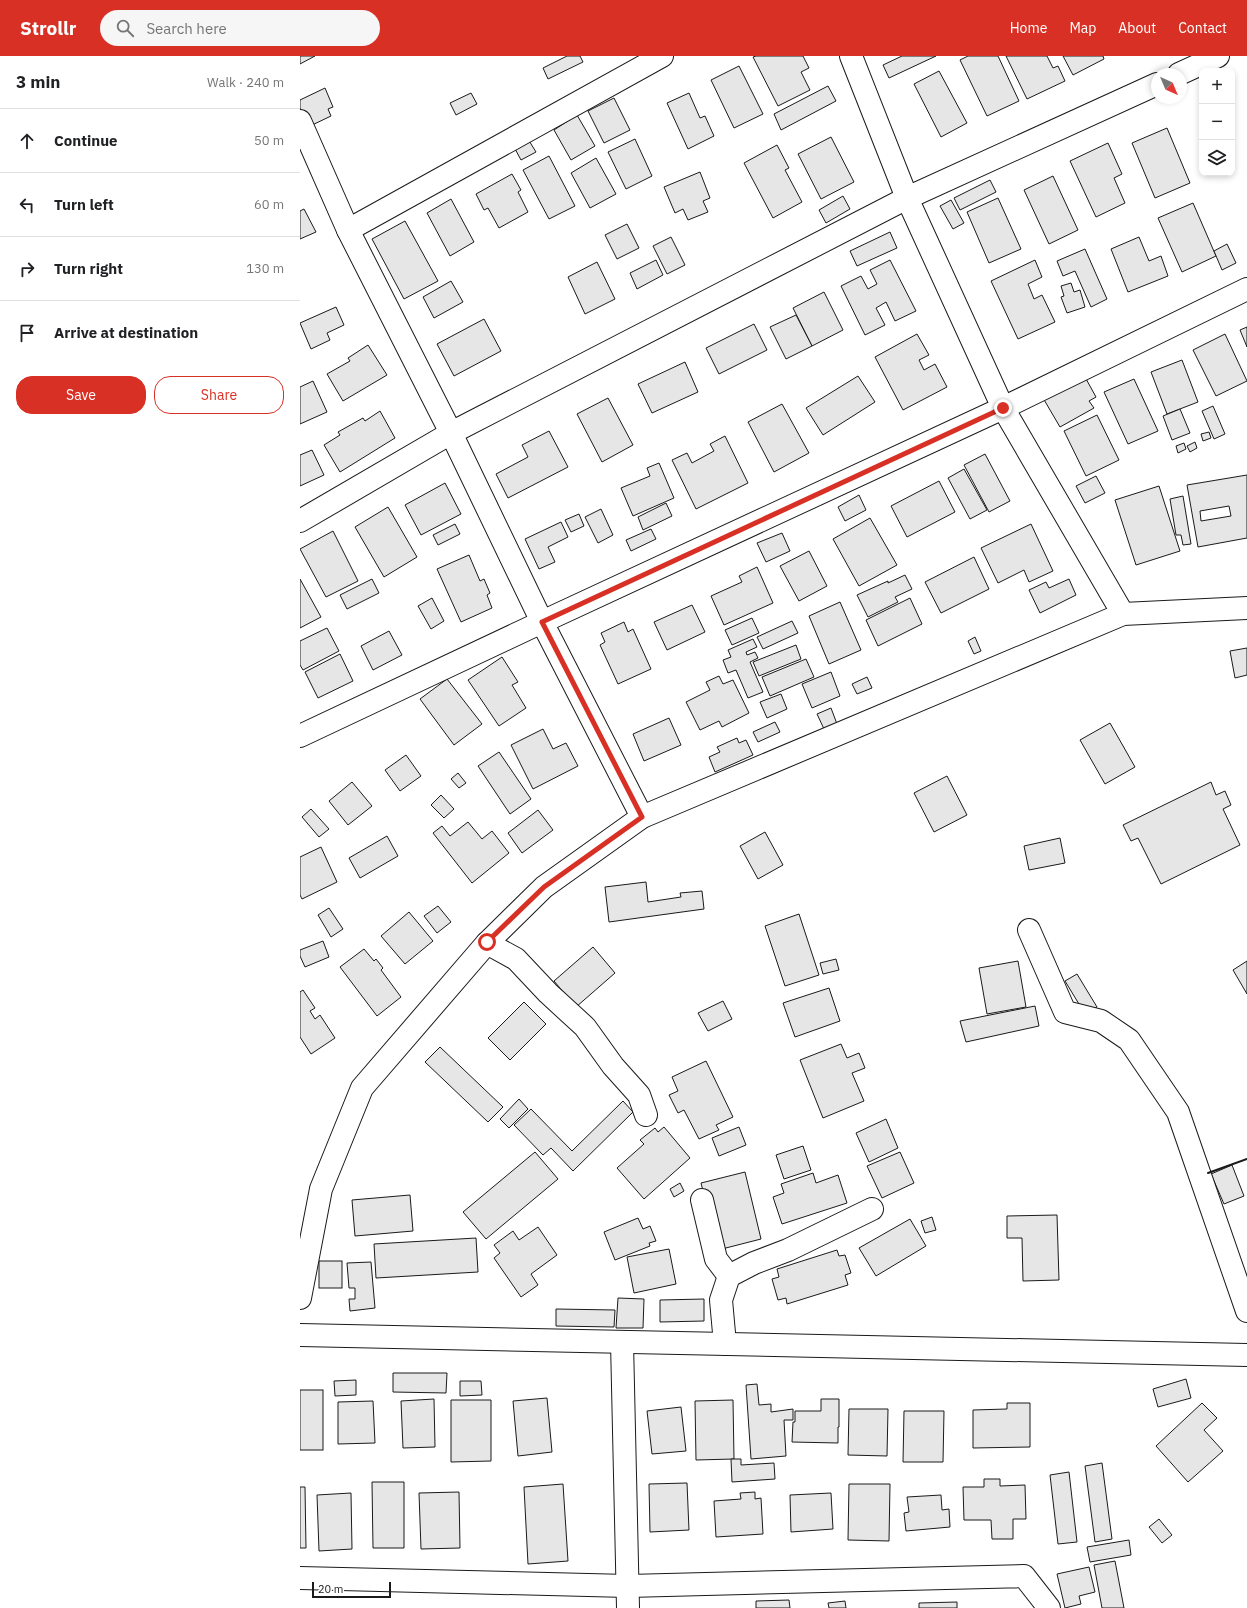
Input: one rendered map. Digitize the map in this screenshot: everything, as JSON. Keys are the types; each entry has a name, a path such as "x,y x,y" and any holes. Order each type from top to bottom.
{"street":[{"path":"348,230 662,56"},
{"path":"851,56 907,198 1003,408 1123,614"},
{"path":"1187,70 1218,56"},
{"path":"300,521 450,434 907,198 1151,87"},
{"path":"300,121 348,230 542,622 642,817"},
{"path":"300,736 1003,408 1247,289"},
{"path":"300,1298 321,1189 362,1088 487,942 544,887 642,817 1123,614 1247,608"},
{"path":"1029,930 1065,1012 1101,1021 1129,1040 1178,1112 1247,1311"},
{"path":"487,942 516,959 548,993 585,1027 613,1066 639,1095 646,1115"},
{"path":"702,1200 716,1259 730,1276"},
{"path":"725,1344 721,1300 730,1276 754,1263 788,1250 872,1209"},
{"path":"300,1335 1247,1355"},
{"path":"622,1342 628,1608"},
{"path":"300,1578 628,1586 1024,1576 1049,1608"}],"building":[{"path":"300,56 315,56 300,64"},
{"path":"567,56 580,56 583,62 548,79 543,68"},
{"path":"803,56 809,68 801,72 810,90 778,106 753,57"},
{"path":"902,56 936,56 889,78 883,65"},
{"path":"968,56 998,56 1019,101 987,116 960,60"},
{"path":"1006,56 1047,56 1053,68 1058,66 1065,81 1027,99"},
{"path":"1063,56 1103,56 1104,59 1073,75"},
{"path":"739,66 763,114 734,128 711,80"},
{"path":"939,71 967,123 941,137 914,84"},
{"path":"828,86 836,101 781,130 774,114"},
{"path":"325,88 333,107 328,109 331,116 308,127 300,108 300,100"},
{"path":"471,93 477,104 456,115 450,103"},
{"path":"689,93 700,118 705,116 714,136 688,149 667,103"},
{"path":"614,98 630,130 604,143 588,111"},
{"path":"577,115 595,146 571,160 554,130"},
{"path":"1167,128 1190,183 1155,198 1132,143"},
{"path":"831,137 854,182 821,199 798,154"},
{"path":"528,139 536,152 521,160 514,147"},
{"path":"635,139 652,176 626,189 608,152"},
{"path":"1108,143 1122,174 1114,178 1125,203 1096,217 1070,161"},
{"path":"777,145 789,168 785,170 802,202 773,218 744,163"},
{"path":"549,156 575,206 549,219 523,170"},
{"path":"596,158 616,194 590,208 571,173"},
{"path":"700,172 710,198 703,201 708,212 688,220 683,209 675,213 664,187"},
{"path":"512,174 521,190 518,192 528,212 499,228 488,208 484,210 476,194"},
{"path":"1053,176 1078,230 1049,244 1024,190"},
{"path":"990,180 996,192 960,210 954,198"},
{"path":"843,196 850,209 826,223 819,210"},
{"path":"998,198 1021,249 989,263 967,212"},
{"path":"451,199 474,242 450,256 427,213"},
{"path":"951,200 964,223 953,229 940,206"},
{"path":"1193,203 1216,256 1182,272 1158,218"},
{"path":"304,209 316,232 300,239 300,211"},
{"path":"405,221 438,281 404,299 372,239"},
{"path":"627,224 639,248 617,259 605,235"},
{"path":"890,232 897,248 857,266 850,251"},
{"path":"671,237 685,265 667,274 653,246"},
{"path":"1139,237 1149,261 1161,256 1168,276 1128,292 1111,249"},
{"path":"1227,244 1236,263 1222,270 1214,251"},
{"path":"1085,249 1107,299 1091,307 1075,271 1063,276 1057,261"},
{"path":"656,260 663,275 637,289 630,273"},
{"path":"890,260 916,311 895,321 886,302 876,308 885,325 865,335 841,286 861,276 868,289 877,284 870,270"},
{"path":"1035,260 1042,277 1028,284 1034,299 1042,295 1055,322 1018,339 991,281"},
{"path":"597,262 615,299 585,314 568,277"},
{"path":"451,281 463,302 434,318 423,297"},
{"path":"1071,283 1074,292 1080,290 1085,307 1067,313 1061,297 1064,296 1061,286"},
{"path":"824,292 843,330 812,346 793,308"},
{"path":"336,307 344,325 327,333 330,340 311,349 300,323"},
{"path":"796,315 812,346 786,359 770,327"},
{"path":"484,319 501,351 454,376 437,344"},
{"path":"754,324 767,350 719,374 706,348"},
{"path":"1247,327 1247,347 1240,330"},
{"path":"917,334 929,355 919,360 924,370 935,364 947,387 903,410 875,357"},
{"path":"1225,334 1247,381 1216,396 1193,350"},
{"path":"368,345 387,375 343,401 327,374 350,361 348,358"},
{"path":"1182,360 1198,402 1167,414 1151,372"},
{"path":"685,362 698,392 652,413 638,384"},
{"path":"858,376 875,402 823,435 806,408"},
{"path":"1085,377 1096,397 1089,401 1094,408 1060,427 1043,398"},
{"path":"1134,379 1158,431 1128,444 1104,392"},
{"path":"313,381 327,412 300,424 300,387"},
{"path":"608,398 633,445 602,462 577,414"},
{"path":"782,404 809,453 774,472 748,422"},
{"path":"1213,406 1225,434 1214,439 1202,411"},
{"path":"1180,409 1190,433 1172,440 1163,416"},
{"path":"380,411 395,438 340,472 324,445 340,435 338,432 363,418 365,421"},
{"path":"1097,415 1119,460 1086,476 1064,431"},
{"path":"549,431 568,467 508,498 496,474 528,457 522,445"},
{"path":"1209,432 1211,438 1203,441 1201,434"},
{"path":"725,436 748,483 696,509 672,460 687,453 692,463 714,451 710,444"},
{"path":"1195,442 1197,448 1190,452 1187,446"},
{"path":"1184,443 1186,449 1178,453 1176,446"},
{"path":"312,450 324,475 300,486 300,455"},
{"path":"985,454 1010,501 989,512 964,465"},
{"path":"659,463 674,498 633,516 621,488 650,476 647,468"},
{"path":"964,469 987,510 970,519 948,478"},
{"path":"1247,475 1247,538 1198,547 1187,485","holes":["1229,506 1231,516 1201,521 1200,511"]},
{"path":"1096,476 1105,493 1085,503 1076,486"},
{"path":"939,481 955,512 907,537 891,506"},
{"path":"445,483 461,514 421,535 405,505"},
{"path":"1159,486 1180,551 1136,565 1115,500"},
{"path":"859,495 866,510 845,521 838,507"},
{"path":"1183,496 1191,544 1183,545 1181,535 1176,535 1170,499"},
{"path":"666,503 672,516 643,530 638,517"},
{"path":"388,507 417,557 384,577 355,527"},
{"path":"601,509 613,535 598,543 585,517"},
{"path":"579,514 584,526 571,532 565,520"},
{"path":"870,518 897,565 859,586 833,539"},
{"path":"561,522 568,537 548,547 555,562 539,569 525,539"},
{"path":"455,524 460,534 438,545 433,535"},
{"path":"1031,524 1053,571 1029,582 1024,570 998,583 981,548"},
{"path":"651,529 656,539 631,551 626,540"},
{"path":"333,531 358,581 326,597 300,549"},
{"path":"782,533 790,551 766,562 757,543"},
{"path":"809,551 827,586 799,601 780,566"},
{"path":"469,555 480,581 484,579 490,593 487,595 492,608 461,622 437,569"},
{"path":"974,557 989,589 941,613 925,582"},
{"path":"757,567 773,603 724,625 711,596 742,582 739,576"},
{"path":"905,575 912,589 895,597 898,602 868,617 857,595"},
{"path":"300,579 321,617 300,628"},
{"path":"372,579 379,593 347,609 340,595"},
{"path":"1069,579 1076,595 1040,613 1029,590 1046,582 1049,588"},
{"path":"432,598 444,621 431,629 418,606"},
{"path":"910,598 922,624 878,646 866,620"},
{"path":"840,602 861,650 829,664 809,616"},
{"path":"692,605 705,632 667,650 654,622"},
{"path":"752,618 759,633 732,645 725,630"},
{"path":"792,621 798,633 763,649 757,637"},
{"path":"624,622 628,632 633,629 651,669 618,684 600,645 605,642 601,633"},
{"path":"327,628 339,651 303,670 300,665 300,641"},
{"path":"389,631 402,655 373,670 361,646"},
{"path":"975,637 981,651 974,654 968,641"},
{"path":"753,639 757,647 746,652 747,655 755,652 758,658 750,662 763,692 748,698 736,670 728,673 723,660 731,657 728,650"},
{"path":"796,645 801,659 759,676 753,662"},
{"path":"1247,648 1247,675 1235,678 1230,651"},
{"path":"340,654 353,681 318,698 305,672"},
{"path":"502,657 518,682 512,685 526,708 499,726 468,680"},
{"path":"806,659 814,677 770,696 762,677"},
{"path":"831,672 840,696 812,708 802,684"},
{"path":"719,676 723,684 733,680 749,713 722,727 719,721 700,730 686,702 710,690 706,682"},
{"path":"867,677 872,688 857,694 852,684"},
{"path":"447,679 482,724 454,745 420,699"},
{"path":"781,694 787,709 767,718 760,702"},
{"path":"831,708 837,724 824,729 817,714"},
{"path":"669,718 681,745 644,761 633,734"},
{"path":"775,722 780,732 758,742 753,732"},
{"path":"1110,723 1135,767 1105,784 1080,740"},
{"path":"543,729 553,749 566,743 578,766 533,789 511,745"},
{"path":"737,738 739,743 746,740 753,755 715,772 709,757 720,752 717,747"},
{"path":"499,752 531,799 510,814 478,766"},
{"path":"406,755 421,776 400,791 385,770"},
{"path":"458,773 466,783 459,788 451,779"},
{"path":"947,776 967,815 934,832 914,793"},
{"path":"352,782 372,806 348,825 329,801"},
{"path":"1211,782 1216,795 1225,791 1231,805 1223,809 1240,845 1161,884 1138,838 1131,841 1123,825"},
{"path":"441,795 454,809 444,818 431,805"},
{"path":"311,809 329,829 319,837 302,817"},
{"path":"538,810 553,830 522,853 508,833"},
{"path":"468,822 482,839 492,831 509,853 472,883 433,833 442,826 450,836"},
{"path":"765,832 783,865 758,879 740,846"},
{"path":"387,836 398,856 360,878 349,858"},
{"path":"1060,838 1065,863 1029,870 1024,846"},
{"path":"321,847 337,882 302,899 300,895 300,857"},
{"path":"646,882 648,902 681,897 680,893 702,891 704,909 609,922 605,887"},
{"path":"438,906 451,922 437,933 424,916"},
{"path":"329,908 343,929 331,937 318,915"},
{"path":"409,912 433,941 405,964 381,936"},
{"path":"799,914 819,975 785,986 765,926"},
{"path":"323,941 329,957 305,967 300,956 300,950"},
{"path":"593,947 615,973 576,1007 554,981"},
{"path":"364,949 374,961 376,959 383,968 381,970 401,997 377,1016 340,967"},
{"path":"836,959 839,970 823,974 820,963"},
{"path":"1018,961 1026,1007 987,1014 979,968"},
{"path":"1247,961 1247,994 1233,970"},
{"path":"1077,974 1097,1007 1085,1014 1065,981"},
{"path":"829,988 840,1021 795,1037 783,1003"},
{"path":"303,990 315,1008 310,1011 315,1019 320,1015 335,1038 311,1054 300,1037 300,992"},
{"path":"723,1001 732,1019 708,1031 698,1013"},
{"path":"524,1002 546,1024 510,1060 488,1038"},
{"path":"1035,1006 1039,1026 966,1042 960,1021"},
{"path":"841,1044 847,1058 859,1053 865,1068 852,1073 864,1101 823,1118 800,1060"},
{"path":"440,1047 503,1107 488,1122 425,1062"},
{"path":"706,1061 733,1117 716,1125 719,1130 699,1139 684,1110 678,1113 669,1095 678,1091 672,1077"},
{"path":"519,1099 528,1109 509,1128 500,1119"},
{"path":"623,1101 633,1112 573,1171 551,1148 543,1155 514,1125 531,1109 572,1151"},
{"path":"886,1119 898,1148 869,1162 856,1133"},
{"path":"664,1127 690,1158 644,1199 617,1168 644,1144 640,1140 655,1128 658,1132"},
{"path":"739,1127 746,1145 719,1156 712,1138"},
{"path":"803,1146 811,1170 784,1179 776,1155"},
{"path":"535,1152 558,1179 486,1239 463,1212"},
{"path":"900,1152 914,1183 882,1198 867,1166"},
{"path":"1232,1165 1244,1196 1224,1204 1211,1174"},
{"path":"745,1172 761,1239 718,1250 701,1183"},
{"path":"813,1173 816,1183 838,1175 847,1203 782,1224 773,1197 784,1193 781,1184"},
{"path":"680,1183 684,1191 674,1197 670,1189"},
{"path":"410,1195 413,1231 355,1236 352,1200"},
{"path":"1057,1215 1059,1280 1023,1281 1022,1238 1007,1238 1007,1216"},
{"path":"932,1217 936,1230 925,1233 921,1221"},
{"path":"638,1218 643,1229 650,1226 656,1241 649,1243 650,1246 615,1260 604,1232"},
{"path":"910,1219 926,1246 876,1276 859,1248"},
{"path":"538,1227 557,1255 531,1274 538,1285 521,1297 494,1258 500,1253 494,1245 513,1231 519,1240"},
{"path":"476,1238 478,1272 376,1278 374,1244"},
{"path":"669,1249 676,1284 634,1293 627,1257"},
{"path":"837,1250 839,1256 845,1255 851,1273 845,1275 848,1285 787,1304 786,1298 778,1300 772,1279 779,1277 777,1269"},
{"path":"319,1261 342,1261 342,1288 319,1288"},
{"path":"371,1262 375,1308 350,1311 349,1299 355,1299 355,1288 349,1288 347,1263"},
{"path":"618,1298 644,1299 643,1328 616,1328"},
{"path":"704,1299 704,1321 660,1322 660,1300"},
{"path":"556,1309 615,1310 614,1327 556,1326"},
{"path":"393,1373 447,1373 446,1393 393,1392"},
{"path":"1186,1379 1191,1398 1158,1407 1153,1389"},
{"path":"356,1380 356,1395 335,1396 334,1381"},
{"path":"460,1381 481,1381 482,1395 460,1396"},
{"path":"757,1384 759,1405 771,1404 771,1412 793,1409 793,1420 784,1420 786,1456 751,1459 746,1385"},
{"path":"300,1390 323,1390 323,1450 300,1450"},
{"path":"547,1398 552,1452 518,1456 513,1401"},
{"path":"434,1399 435,1447 403,1448 401,1401"},
{"path":"821,1399 839,1399 838,1443 792,1442 795,1411 821,1411"},
{"path":"451,1400 491,1400 491,1461 451,1462"},
{"path":"733,1400 734,1459 696,1460 695,1401"},
{"path":"373,1401 375,1443 338,1444 338,1402"},
{"path":"1007,1403 1030,1403 1030,1447 973,1448 973,1410 1007,1409"},
{"path":"1202,1403 1217,1418 1204,1430 1223,1451 1188,1482 1156,1446"},
{"path":"681,1407 686,1451 652,1454 647,1411"},
{"path":"849,1409 888,1409 887,1456 848,1455"},
{"path":"904,1411 944,1411 943,1462 903,1462"},
{"path":"731,1459 741,1459 741,1465 774,1463 775,1479 732,1482"},
{"path":"1102,1463 1112,1539 1095,1542 1085,1466"},
{"path":"1069,1472 1077,1542 1058,1544 1050,1475"},
{"path":"984,1479 1000,1479 1000,1486 1025,1485 1026,1519 1013,1519 1013,1539 992,1539 991,1520 964,1520 963,1487 984,1487"},
{"path":"372,1482 404,1482 404,1548 373,1548"},
{"path":"687,1483 689,1530 650,1532 649,1484"},
{"path":"563,1484 568,1561 528,1564 524,1487"},
{"path":"849,1484 890,1484 889,1541 848,1540"},
{"path":"300,1487 305,1487 306,1548 300,1548"},
{"path":"459,1492 460,1548 421,1549 419,1493"},
{"path":"755,1492 755,1499 761,1498 763,1534 716,1537 714,1501 741,1499 740,1493"},
{"path":"351,1493 352,1549 319,1551 317,1495"},
{"path":"831,1493 833,1529 791,1532 790,1495"},
{"path":"941,1495 942,1510 949,1509 950,1527 906,1531 904,1513 909,1512 907,1497"},
{"path":"1159,1519 1172,1535 1162,1543 1149,1527"},
{"path":"1129,1540 1131,1555 1090,1562 1087,1547"},
{"path":"1115,1561 1124,1608 1102,1608 1094,1565"},
{"path":"1089,1567 1095,1592 1079,1596 1081,1604 1065,1608 1057,1574"},
{"path":"789,1600 790,1608 756,1608 756,1601"},
{"path":"845,1601 846,1608 829,1608 828,1603"},
{"path":"957,1602 957,1608 919,1608 919,1603"}],"wall":[{"path":"1208,1173 1247,1159"}],"route":[{"path":"487,942 544,887 642,817 542,622 1003,408"}]}
